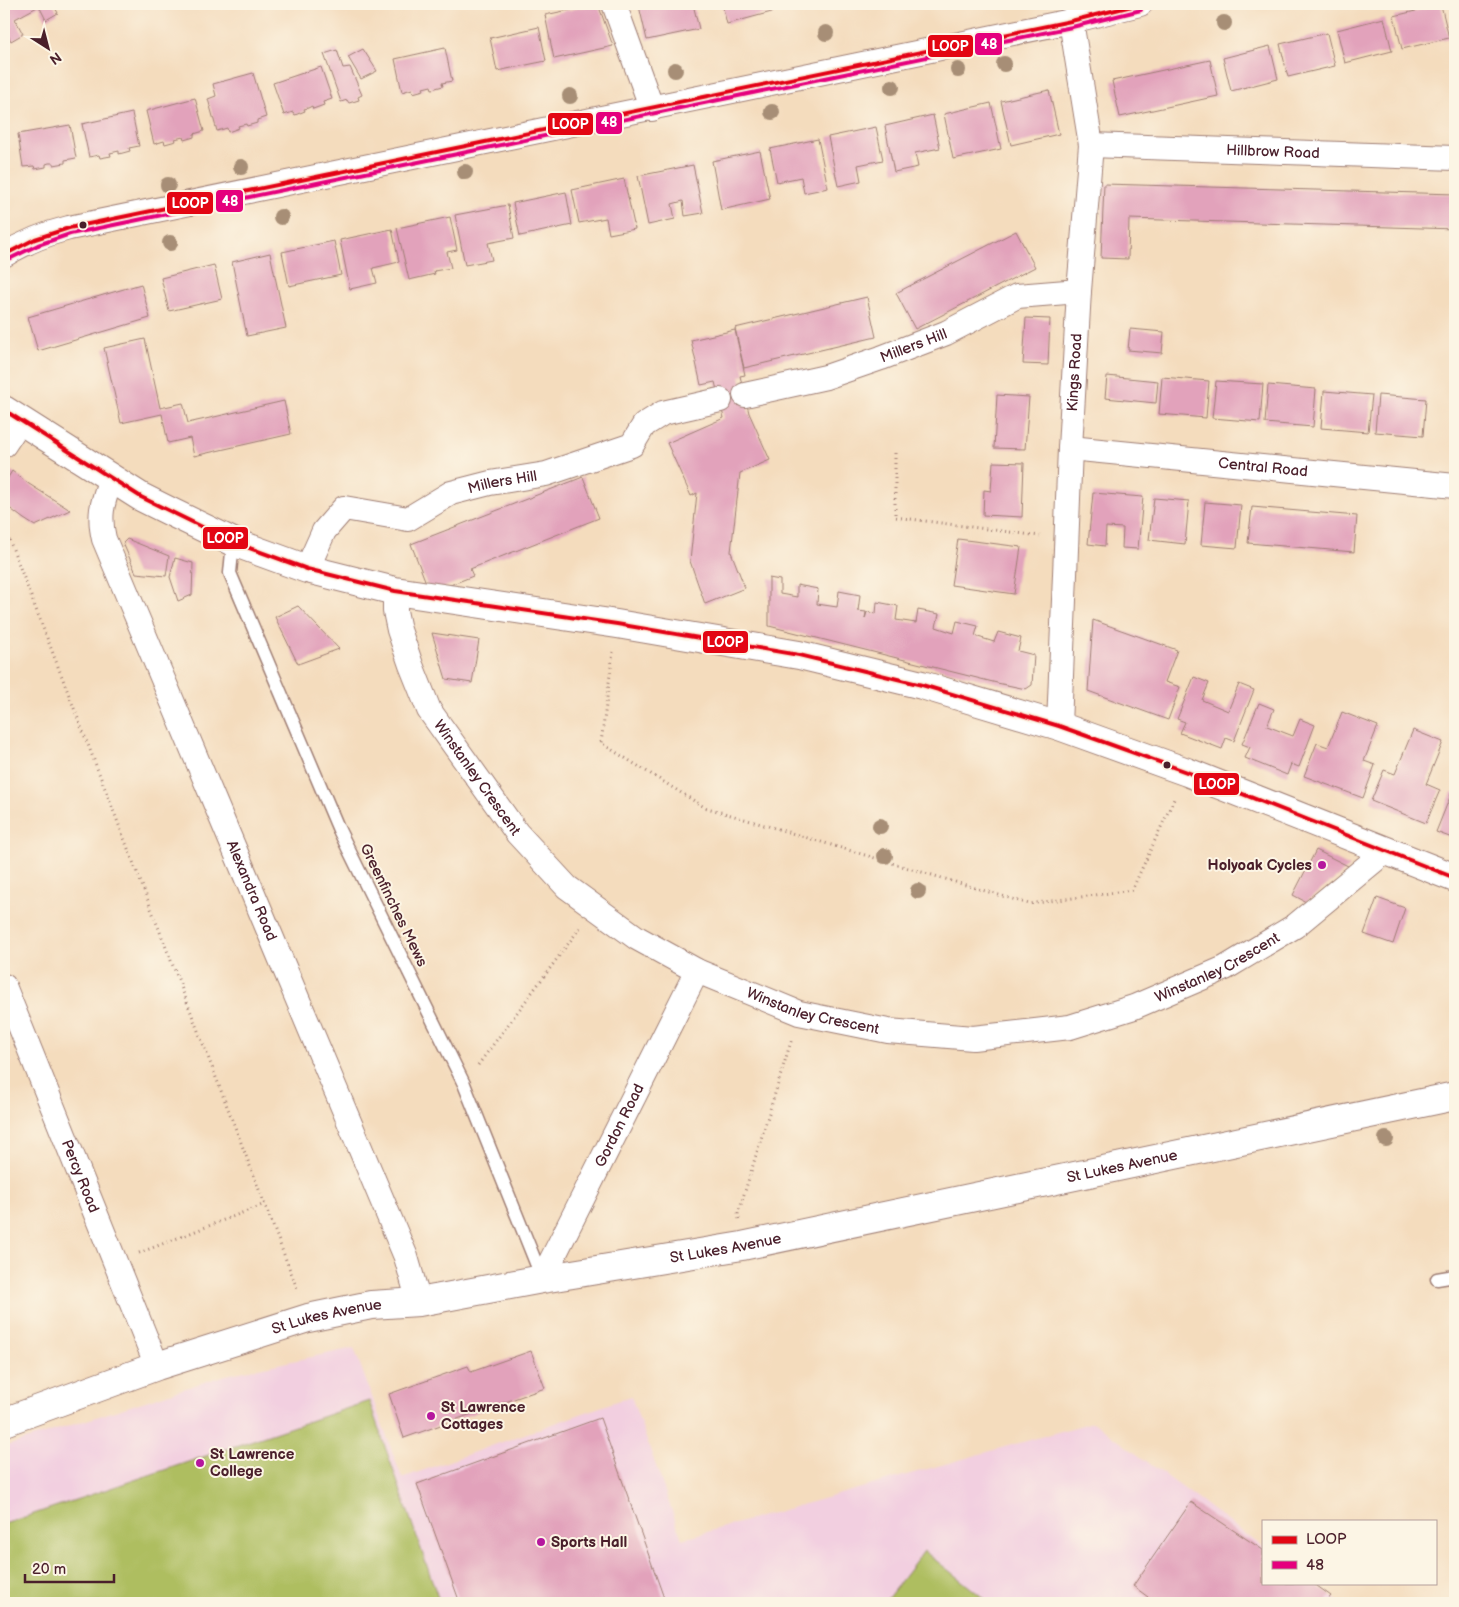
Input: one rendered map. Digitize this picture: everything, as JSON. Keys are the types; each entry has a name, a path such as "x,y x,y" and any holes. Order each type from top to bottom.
{"main road":[{"path":"12,416 140,496 232,542 307,569 394,591 617,624 799,655 922,685 1059,726 1187,772 1455,878"},
{"name":"St Lukes Avenue","path":"4,1422 157,1366 308,1318 371,1305 419,1302 542,1279 742,1246 1455,1096"}],"street":[{"path":"614,4 652,109"},
{"path":"4,255 44,235 69,228 652,109 1071,21 1140,4"},
{"name":"Kings Road","path":"1059,726 1068,538 1070,448 1079,291 1091,145 1071,21"},
{"name":"Hillbrow Road","path":"1091,145 1455,158"},
{"name":"Millers Hill","path":"745,395 826,377 881,358 946,333 1017,296 1079,291"},
{"name":"Millers Hill","path":"307,569 324,531 344,508 408,519 451,492 490,483 546,474 632,445 644,425 663,413 720,400"},
{"path":"4,445 12,416"},
{"name":"Central Road","path":"1070,448 1455,486"},
{"name":"Alexandra Road","path":"112,478 101,509 100,523 104,539 406,1257 419,1302"},
{"name":"Winstanley Crescent","path":"394,591 395,611 399,630 429,710 517,833 567,887 637,938 697,971 799,1013 888,1031 972,1038 1070,1027 1134,1007 1225,968 1295,926 1387,850"},
{"name":"Gordon Road","path":"542,1279 697,971"},
{"name":"Percy Road","path":"4,986 157,1366"}],"lane":[{"name":"Greenfinches Mews","path":"232,542 230,573 339,830 464,1084 542,1279"},
{"path":"1436,1279 1455,1276"}],"path":[{"path":"895,454 895,517 1068,538"},
{"path":"4,526 308,1318"},
{"path":"617,624 601,743 704,807 1029,904 1132,890 1187,772"},
{"path":"464,1084 596,908"},
{"path":"742,1246 738,1214 799,1013"},
{"path":"115,1262 265,1204"}],"shaded area":[{"name":"St Lawrence College","path":"354,1348 402,1478 631,1396 682,1539 1093,1422 1262,1546 1262,1584 1314,1584 1340,1603 4,1603 4,1447 226,1375"}],"green space":[{"path":"369,1401 440,1603 4,1603 4,1524"},
{"path":"924,1551 990,1603 884,1603"}],"building":[{"path":"4,4 53,4 58,13 46,20 39,6 15,19 23,34 11,41 4,28"},
{"path":"598,4 613,46 554,59 545,15"},
{"path":"650,4 693,4 699,29 647,40 639,6"},
{"path":"722,4 778,4 779,10 727,24"},
{"path":"799,4 811,4 800,7"},
{"path":"1441,5 1449,38 1402,49 1394,16"},
{"path":"1384,18 1392,51 1345,63 1337,30"},
{"path":"539,27 546,61 497,71 490,38"},
{"path":"1327,33 1335,66 1288,77 1280,44"},
{"path":"1270,46 1278,79 1231,91 1223,58"},
{"path":"445,48 452,81 442,83 443,86 432,89 431,86 413,93 412,89 402,92 395,59"},
{"path":"363,49 377,71 361,79 348,57"},
{"path":"337,50 343,68 350,67 362,95 358,97 359,100 349,103 347,100 341,102 324,54"},
{"path":"1210,60 1218,96 1120,117 1112,81"},
{"path":"321,67 332,99 323,102 324,105 313,109 312,106 295,115 293,112 284,115 273,83"},
{"path":"253,73 266,117 257,120 257,123 238,126 239,128 228,132 227,128 217,131 208,99 216,96 213,84"},
{"path":"1049,90 1059,134 1011,145 1001,101"},
{"path":"195,98 204,131 184,140 183,137 165,144 164,141 154,144 146,111"},
{"path":"991,103 1001,149 953,159 944,114"},
{"path":"132,113 139,146 129,148 130,151 119,154 119,151 110,153 111,156 100,158 99,155 89,157 82,124"},
{"path":"933,115 940,148 915,153 918,167 894,172 885,126"},
{"path":"70,125 76,158 65,160 65,163 54,165 54,163 49,163 46,164 46,167 35,169 34,166 23,167 18,134"},
{"path":"876,127 883,160 858,165 861,181 838,186 828,137"},
{"path":"818,139 828,188 804,193 801,177 777,182 770,149"},
{"path":"760,151 770,199 721,210 712,161"},
{"path":"693,165 703,213 685,216 683,201 672,204 675,219 648,225 638,176"},
{"path":"624,179 635,229 609,234 606,218 579,223 572,190"},
{"path":"1104,184 1455,194 1455,229 1129,219 1128,259 1101,258"},
{"path":"566,192 572,225 520,236 513,203"},
{"path":"508,205 514,238 488,243 492,260 465,265 455,215"},
{"path":"450,217 457,250 447,252 451,268 434,271 435,274 409,280 397,228"},
{"path":"392,229 399,262 373,268 377,283 350,289 340,240"},
{"path":"1016,231 1035,267 915,329 896,293"},
{"path":"334,241 341,275 289,286 282,252"},
{"path":"270,253 286,328 247,336 232,262"},
{"path":"214,265 222,299 169,311 161,278"},
{"path":"141,284 150,318 38,351 28,317"},
{"path":"867,297 876,337 744,368 735,328"},
{"path":"1026,318 1050,319 1048,365 1023,364"},
{"path":"1130,329 1164,332 1162,353 1128,350"},
{"path":"735,330 745,375 740,376 749,413 770,460 740,473 731,552 745,588 705,604 690,561 697,493 691,496 667,443 724,418 715,382 701,385 691,340"},
{"path":"145,339 160,408 183,403 188,423 284,401 291,434 194,456 190,438 168,443 162,414 121,423 104,348"},
{"path":"1107,376 1158,381 1156,403 1105,398"},
{"path":"1162,377 1209,381 1206,418 1159,414"},
{"path":"1216,381 1263,384 1260,422 1212,418"},
{"path":"1268,385 1316,389 1313,427 1265,423"},
{"path":"1324,391 1372,395 1368,432 1321,428"},
{"path":"997,395 1029,397 1025,449 994,448"},
{"path":"1378,395 1426,399 1423,436 1375,432"},
{"path":"993,462 1024,463 1022,517 983,515 984,490 991,491"},
{"path":"12,471 70,510 35,526 24,519 4,504 4,484"},
{"path":"583,477 599,518 470,569 473,576 430,593 411,544"},
{"path":"1093,493 1143,497 1138,549 1122,548 1123,528 1106,527 1105,546 1088,544"},
{"path":"1154,498 1189,501 1185,544 1149,540"},
{"path":"1205,502 1241,505 1237,548 1201,545"},
{"path":"1252,507 1357,516 1354,552 1248,543"},
{"path":"127,539 169,556 166,576 136,573 123,543"},
{"path":"958,539 1021,547 1014,594 951,585"},
{"path":"175,558 193,563 192,595 178,601 170,577"},
{"path":"769,578 780,580 780,594 797,597 797,585 818,589 817,604 837,607 839,591 860,595 858,611 866,612 865,619 867,612 876,614 877,602 898,606 896,620 916,623 918,610 939,614 936,627 954,633 957,621 978,626 975,636 994,642 998,632 1021,638 1018,651 1034,655 1032,685 1026,689 997,683 769,626"},
{"path":"298,606 339,649 298,664 275,617"},
{"path":"1093,620 1177,650 1165,682 1180,687 1168,720 1088,691"},
{"path":"432,633 479,640 472,683 446,679"},
{"path":"1194,677 1209,683 1202,700 1228,711 1239,684 1254,690 1234,741 1226,738 1222,749 1180,733 1185,722 1177,719"},
{"path":"1259,703 1274,709 1267,726 1293,736 1300,719 1315,725 1299,767 1291,764 1287,775 1245,758 1250,747 1242,744"},
{"path":"1342,712 1378,726 1364,761 1375,765 1363,798 1304,776 1317,743 1328,747"},
{"path":"1413,730 1443,742 1426,784 1440,790 1426,823 1371,801 1384,770 1395,774"},
{"path":"1452,792 1455,793 1455,839 1436,832"},
{"path":"1316,850 1350,867 1306,902 1293,895"},
{"path":"1377,898 1405,908 1393,944 1364,934"},
{"name":"St Lawrence Cottages","path":"531,1351 545,1388 404,1438 389,1394 468,1366 471,1372"},
{"name":"Sports Hall","path":"600,1418 665,1601 659,1603 460,1603 417,1484"},
{"path":"1191,1502 1262,1549 1262,1584 1314,1584 1331,1596 1325,1603 1310,1601 1308,1603 1144,1603 1148,1597 1133,1586"}],"transit line":[{"name":"LOOP","path":"4,255 35,239 69,228 1071,21 1140,4"},
{"name":"48","path":"7,260 38,245 70,234 1072,27 1141,10"},
{"name":"LOOP","path":"4,410 141,497 233,542 307,569 395,591 617,624 799,655 922,685 1059,726 1187,772 1455,878"}],"place":[{"name":"Holyoak Cycles","path":"1322,865"},
{"name":"St Lawrence Cottages","path":"431,1416"},
{"name":"St Lawrence College","path":"200,1463"},
{"name":"Sports Hall","path":"541,1542"}]}
